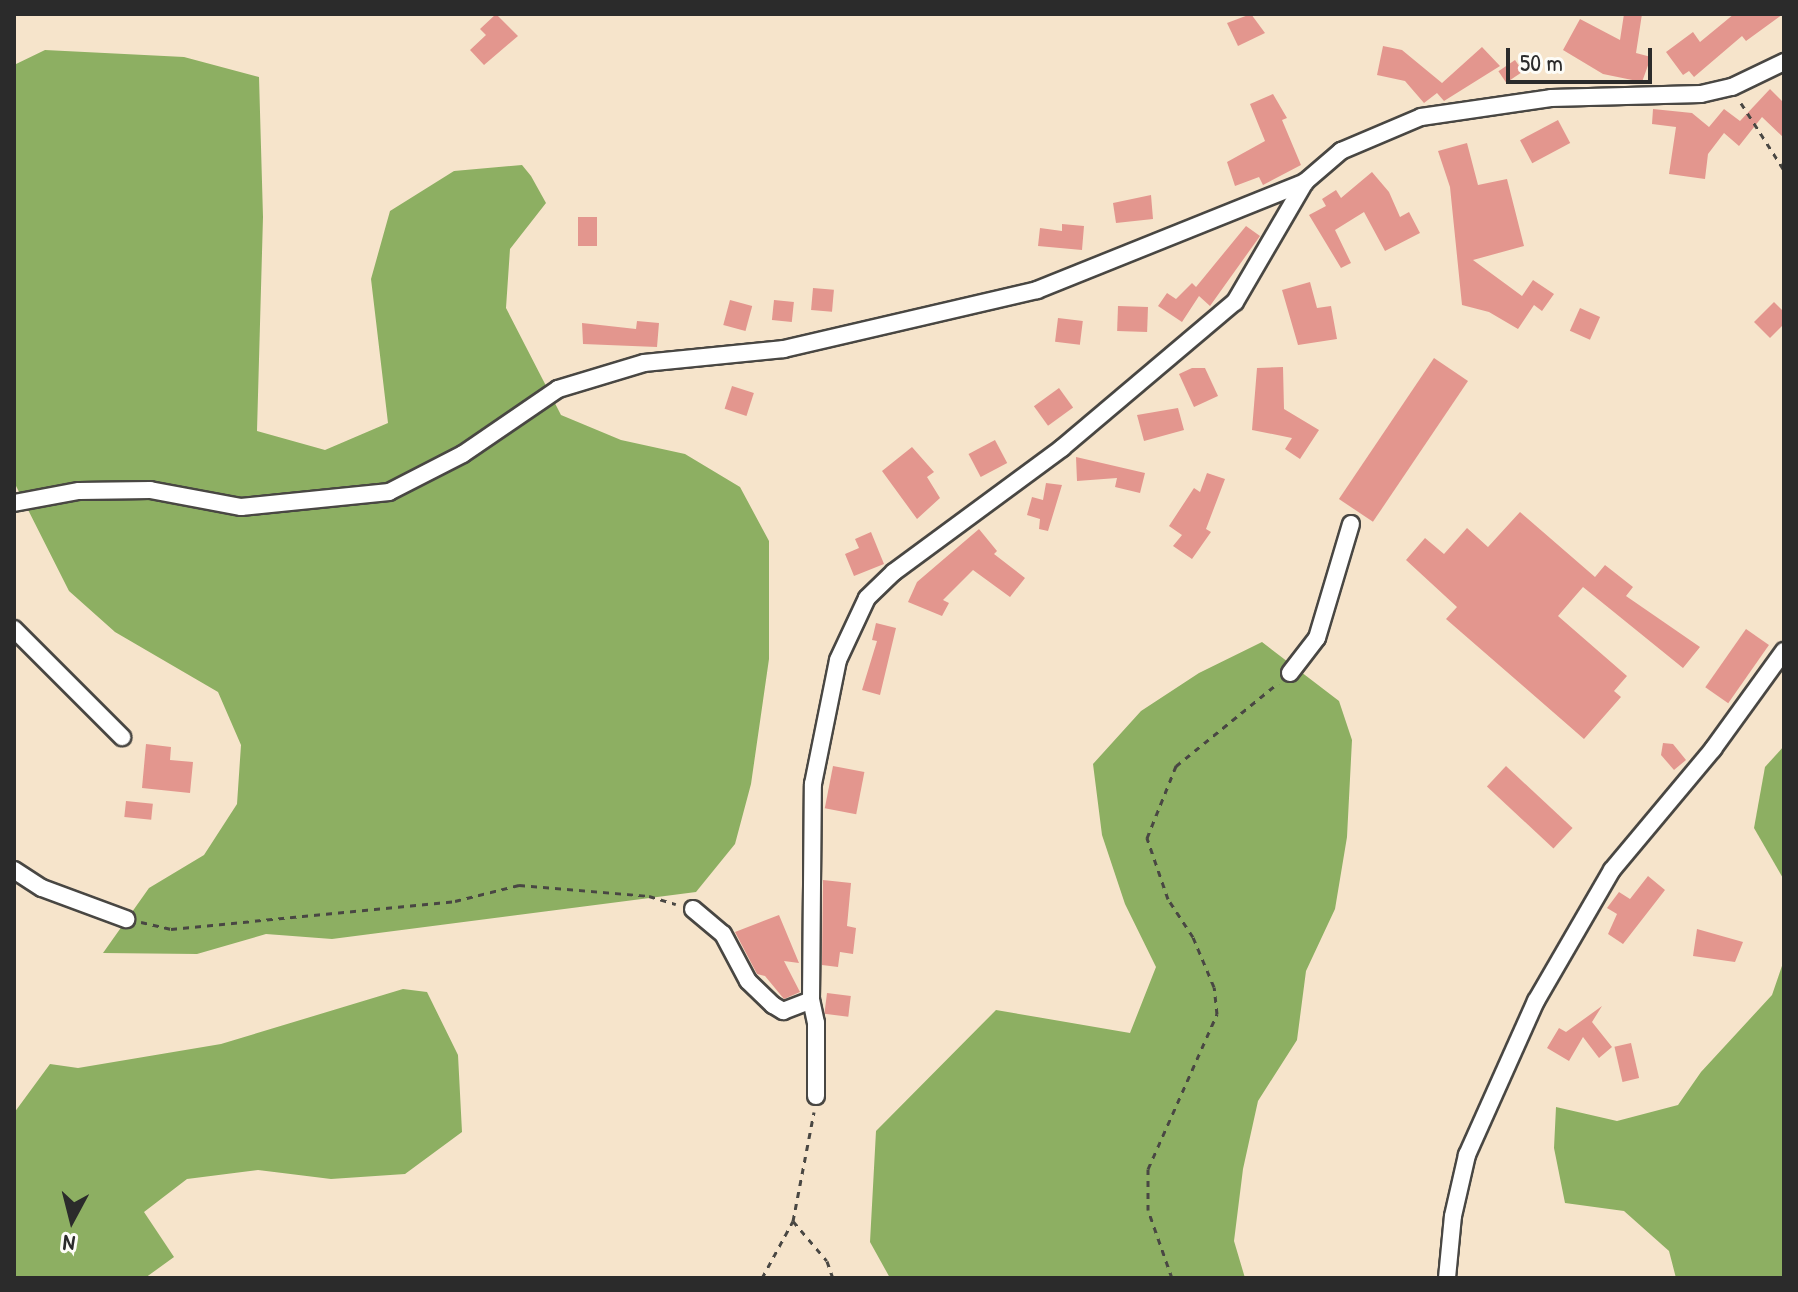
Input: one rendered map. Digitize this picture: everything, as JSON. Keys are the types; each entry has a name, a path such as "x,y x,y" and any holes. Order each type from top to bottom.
{"street":[{"path":"14,503 79,491 150,490 241,507 389,492 463,454 558,389 593,376 644,363 784,349 1037,290 1305,182 1341,151 1421,117 1551,98 1667,98 1732,87 1784,62"},
{"path":"816,1096 816,1023 811,1000 813,784 838,660 867,598 894,572 1062,448 1235,302 1305,182"},
{"path":"1290,673 1317,638 1351,524"},
{"path":"14,629 122,737"},
{"path":"1447,1278 1453,1216 1467,1155 1536,1001 1612,870 1713,749 1784,651"},
{"path":"14,870 42,888 126,919"},
{"path":"693,909 723,934 748,981 773,1005 783,1011 811,1000"}],"path":[{"path":"1732,87 1784,170"},
{"path":"1172,1278 1148,1210 1148,1169 1217,1014 1214,987 1193,937 1168,899 1147,838 1176,766 1290,673"},
{"path":"126,919 171,929 455,901 519,885 649,896 693,909"},
{"path":"762,1278 793,1221 816,1096"},
{"path":"793,1221 827,1261 833,1278"}],"green space":[{"path":"45,50 184,57 259,77 263,217 257,431 325,450 388,423 371,279 390,211 454,171 522,165 531,176 546,203 510,249 506,308 561,415 621,440 685,454 740,487 769,541 769,659 751,784 735,844 696,892 332,939 266,934 197,954 103,953 149,888 204,855 237,804 241,745 218,692 115,632 69,591 14,482 14,65"},
{"path":"1262,642 1339,701 1352,740 1347,837 1335,909 1306,971 1297,1040 1258,1101 1243,1169 1234,1241 1245,1278 890,1278 870,1242 876,1131 996,1010 1130,1033 1156,967 1125,904 1102,835 1093,764 1141,711 1199,673"},
{"path":"1784,746 1784,880 1754,828 1765,767"},
{"path":"1784,960 1784,1278 1676,1278 1669,1251 1624,1211 1565,1203 1554,1148 1556,1107 1617,1121 1678,1105 1701,1072 1772,995"},
{"path":"403,989 427,992 458,1055 462,1132 405,1174 331,1179 258,1170 187,1179 144,1212 174,1257 145,1278 14,1278 14,1113 50,1064 78,1068 221,1044"}],"building":[{"path":"496,14 518,36 484,65 470,50 486,35 480,29"},
{"path":"1251,14 1265,33 1238,46 1227,23"},
{"path":"1624,14 1642,14 1636,53 1651,57 1642,82 1603,74 1563,50 1580,19 1620,40"},
{"path":"1734,14 1783,14 1746,41 1742,36 1694,77 1689,71 1683,75 1666,52 1693,32 1700,42"},
{"path":"1383,46 1402,50 1442,83 1482,47 1500,66 1444,101 1437,93 1424,103 1405,81 1377,75"},
{"path":"1515,60 1523,72 1506,83 1498,71"},
{"path":"1770,89 1784,103 1784,138 1762,117 1739,146 1724,133 1708,154 1705,179 1669,174 1676,127 1652,124 1653,109 1692,113 1709,127 1724,109 1740,121"},
{"path":"1273,94 1287,118 1282,120 1301,165 1263,185 1259,177 1235,186 1227,162 1265,141 1250,104"},
{"path":"1558,120 1570,143 1532,163 1520,140"},
{"path":"1467,143 1478,185 1507,179 1524,246 1473,260 1522,296 1533,280 1554,294 1542,311 1534,305 1518,329 1489,312 1462,305 1450,187 1438,151"},
{"path":"1372,172 1389,192 1400,217 1409,212 1420,233 1385,251 1364,212 1335,230 1351,263 1341,268 1309,215 1326,206 1322,199 1336,190 1341,198"},
{"path":"1151,195 1153,219 1116,223 1113,203"},
{"path":"578,217 597,217 597,246 578,246"},
{"path":"1062,224 1084,226 1082,250 1038,246 1040,228 1062,231"},
{"path":"1246,226 1260,236 1210,306 1199,296 1182,322 1158,306 1167,293 1176,299 1192,283 1196,287"},
{"path":"1310,282 1317,308 1331,306 1337,339 1298,345 1282,290"},
{"path":"813,288 834,290 832,312 811,310"},
{"path":"730,300 752,306 745,331 723,325"},
{"path":"774,300 794,302 792,322 772,320"},
{"path":"1774,302 1784,312 1784,324 1770,338 1754,322"},
{"path":"1118,306 1148,307 1147,332 1117,331"},
{"path":"1580,308 1600,317 1590,340 1570,331"},
{"path":"1058,318 1083,321 1080,345 1055,342"},
{"path":"637,321 659,323 657,347 583,344 582,323 636,329"},
{"path":"1434,358 1468,381 1373,522 1339,499"},
{"path":"1283,367 1284,409 1319,430 1300,459 1285,449 1292,438 1252,430 1257,368"},
{"path":"1192,368 1205,368 1218,396 1194,407 1179,374"},
{"path":"732,386 754,393 746,416 725,409"},
{"path":"1059,388 1073,407 1048,426 1034,406"},
{"path":"1178,408 1184,430 1144,441 1137,415"},
{"path":"995,440 1007,463 981,477 969,454"},
{"path":"912,447 934,472 927,477 940,498 917,519 882,471"},
{"path":"1076,457 1145,473 1140,493 1115,487 1117,478 1077,481"},
{"path":"1207,473 1225,479 1206,529 1211,532 1192,559 1173,546 1182,535 1169,526 1194,488 1200,492"},
{"path":"1046,483 1062,485 1048,531 1039,529 1040,519 1027,515 1032,497 1043,500"},
{"path":"1520,512 1595,577 1605,565 1633,587 1626,596 1700,647 1683,668 1583,587 1558,616 1627,676 1614,691 1621,697 1584,739 1446,619 1457,607 1406,560 1425,538 1444,554 1467,528 1488,547"},
{"path":"979,529 997,551 994,554 1025,578 1010,597 973,570 943,600 949,603 942,616 908,602 917,582"},
{"path":"871,532 884,564 854,576 845,554 859,548 855,539"},
{"path":"876,623 896,628 880,695 862,690 877,641 872,640"},
{"path":"1746,629 1769,645 1728,703 1705,687"},
{"path":"1663,743 1673,744 1686,760 1674,770 1661,755"},
{"path":"146,744 171,747 170,760 193,762 190,793 142,788"},
{"path":"833,766 864,772 856,814 825,808"},
{"path":"1506,766 1573,828 1553,849 1487,786"},
{"path":"126,801 153,804 151,820 124,817"},
{"path":"1648,876 1665,890 1623,944 1608,934 1617,914 1607,908 1619,892 1630,899"},
{"path":"823,880 851,883 847,926 856,928 853,954 840,952 838,967 822,965"},
{"path":"779,915 799,963 784,961 800,992 784,999 765,976 757,974 735,932"},
{"path":"1697,929 1743,942 1735,962 1693,956"},
{"path":"827,993 851,996 848,1017 824,1014"},
{"path":"1602,1006 1592,1022 1612,1047 1599,1058 1583,1037 1569,1061 1547,1048 1559,1028 1566,1032"},
{"path":"1631,1043 1639,1078 1623,1082 1614,1047"}]}
